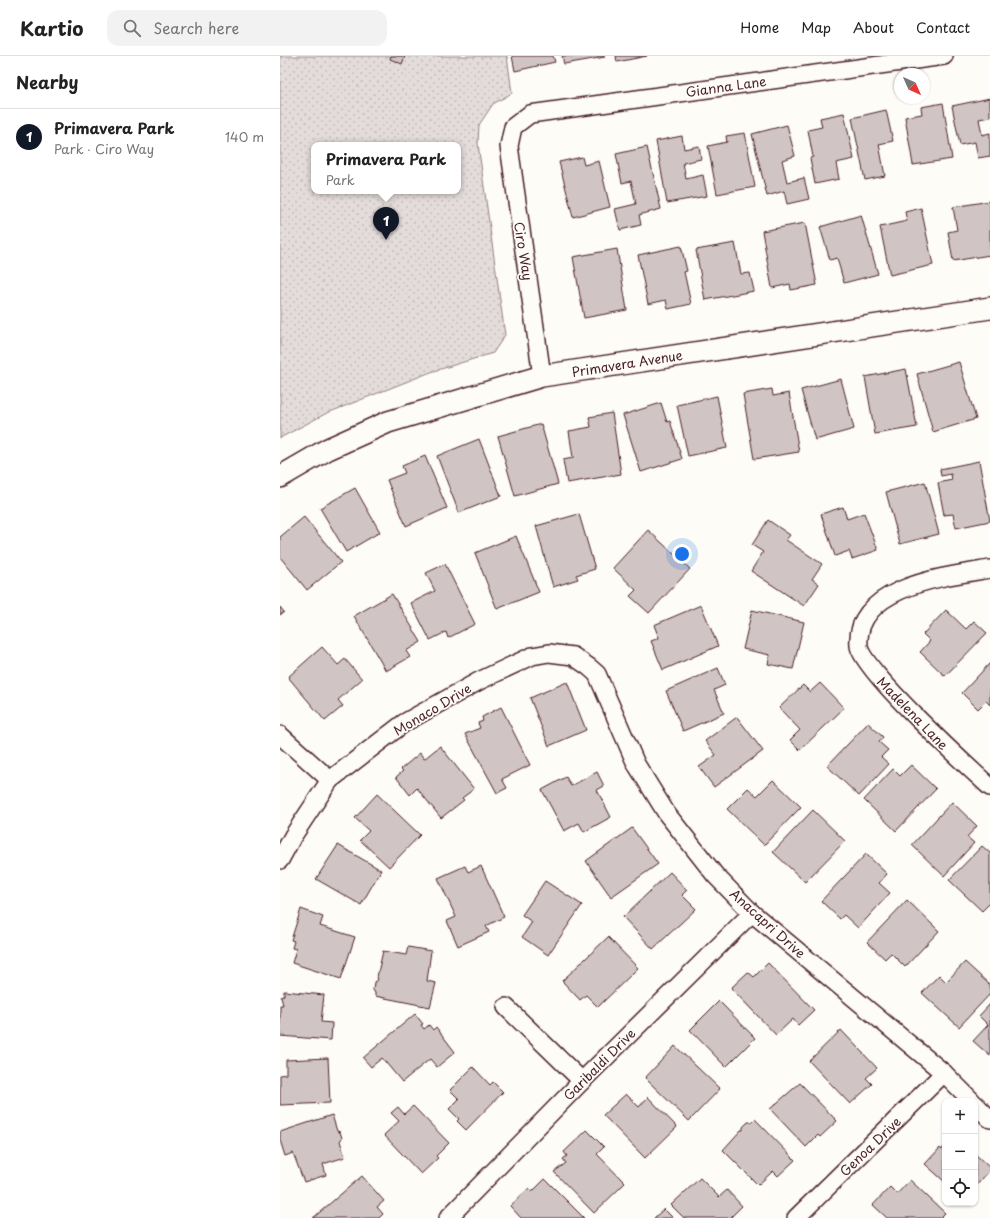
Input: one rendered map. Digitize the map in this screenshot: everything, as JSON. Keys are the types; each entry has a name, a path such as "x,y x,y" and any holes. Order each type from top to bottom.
{"street":[{"name":"Gianna Lane","path":"513,127 530,114 944,56"},
{"name":"Ciro Way","path":"513,127 509,146 542,376"},
{"name":"Primavera Avenue","path":"280,477 328,449 388,422 542,376 990,308"},
{"name":"Madelena Lane","path":"990,569 944,576 891,594 873,607 860,627 859,647 873,672 953,754 990,787"},
{"name":"Monaco Drive","path":"280,860 293,836 330,780 404,723 479,681 532,656 549,652 573,656 589,666 597,674 611,707"},
{"name":"Anacapri Drive","path":"611,707 636,764 667,814 715,875 752,913 944,1073 969,1098"},
{"path":"280,735 330,780"},
{"name":"Garibaldi Drive","path":"448,1218 582,1081 752,913"},
{"path":"506,1007 582,1081"},
{"name":"Genoa Drive","path":"796,1218 944,1073"},
{"path":"978,1107 990,1119"}],"shaded area":[{"path":"280,56 507,56 512,93 493,104 479,125 478,144 505,335 493,353 431,372 325,414 280,438"}],"building":[{"path":"391,56 405,56 402,64 390,59"},
{"path":"512,56 553,56 555,62 515,71"},
{"path":"562,56 605,56 605,57 564,64"},
{"path":"616,56 647,56 617,62"},
{"path":"990,98 990,117 979,119 982,135 990,133 990,156 978,158 975,142 960,145 952,106"},
{"path":"943,103 952,159 913,165 905,117 922,114 921,107"},
{"path":"886,110 893,141 879,144 885,176 865,180 852,118"},
{"path":"844,113 854,159 836,163 839,179 815,184 810,158 813,157 808,130 822,127 820,118"},
{"path":"787,125 795,156 782,160 787,182 804,178 809,199 787,204 784,191 767,196 752,134"},
{"path":"745,133 755,187 717,194 708,146 727,142 726,136"},
{"path":"682,136 684,149 699,146 701,159 683,163 686,179 703,175 707,196 667,203 656,141"},
{"path":"647,147 661,209 639,215 641,225 620,230 615,209 636,204 631,181 622,183 616,154"},
{"path":"582,157 584,165 599,161 610,207 573,217 559,162"},
{"path":"990,201 990,255 953,261 948,232 957,230 953,207"},
{"path":"921,208 933,265 890,275 880,227 907,221 905,212"},
{"path":"861,215 878,274 844,283 837,258 830,260 820,227"},
{"path":"805,223 817,285 791,290 790,284 772,288 762,231"},
{"path":"735,243 741,274 750,273 754,291 705,300 696,250"},
{"path":"681,246 687,271 684,272 691,304 668,309 666,300 648,304 638,255"},
{"path":"617,249 627,310 584,318 573,257"},
{"path":"959,362 976,419 933,432 917,374"},
{"path":"906,369 917,427 875,434 865,377"},
{"path":"841,379 854,429 815,440 801,390"},
{"path":"772,389 773,396 789,393 799,452 754,459 743,394"},
{"path":"717,396 727,448 688,456 677,405"},
{"path":"661,403 667,422 670,421 682,459 641,472 623,415"},
{"path":"612,413 621,474 567,483 563,460 573,458 569,431 591,427 589,417"},
{"path":"541,424 558,484 515,496 498,436"},
{"path":"479,439 501,496 459,513 437,456"},
{"path":"425,456 447,508 406,526 387,480 405,473 402,466"},
{"path":"979,461 990,521 956,528 953,514 944,515 938,483 952,480 951,474 941,476 940,469"},
{"path":"925,482 939,534 900,544 886,492"},
{"path":"355,488 380,532 346,552 320,508"},
{"path":"843,507 847,519 864,513 878,550 852,559 849,551 835,556 821,514"},
{"path":"579,514 595,569 576,575 578,579 553,587 536,526"},
{"path":"304,517 341,562 307,590 280,557 280,537"},
{"path":"768,520 790,535 786,540 822,564 812,579 819,584 804,606 751,571 763,552 752,545"},
{"path":"648,530 690,569 649,613 630,596 636,590 613,568"},
{"path":"516,536 539,592 497,609 475,553"},
{"path":"445,564 475,624 448,638 446,632 430,640 411,603 435,591 426,573"},
{"path":"392,594 421,642 406,651 410,657 386,671 354,616"},
{"path":"701,605 718,646 663,670 651,641 659,638 654,625"},
{"path":"280,607 284,612 280,615"},
{"path":"752,610 804,622 793,669 768,664 770,655 743,649"},
{"path":"946,610 966,629 974,621 987,633 945,676 920,652 930,641 923,634"},
{"path":"322,647 338,665 345,659 362,679 338,700 343,706 325,721 288,677"},
{"path":"990,663 990,705 986,701 978,709 962,693"},
{"path":"718,668 725,685 714,690 724,713 683,731 666,691"},
{"path":"567,682 586,730 549,746 530,698"},
{"path":"820,683 844,708 800,750 790,740 800,730 779,708 803,685 810,692"},
{"path":"501,707 530,765 502,779 507,788 497,793 465,734 480,728 478,723 483,721 482,717"},
{"path":"737,717 763,751 714,787 699,767 716,755 705,741"},
{"path":"868,723 883,737 879,742 888,750 881,757 889,764 859,796 827,766"},
{"path":"440,746 474,789 462,798 464,800 441,818 417,788 410,795 396,777 403,771 401,769 420,753 424,759"},
{"path":"911,765 936,789 896,831 864,800 893,769 900,776"},
{"path":"597,772 604,786 597,790 611,817 584,832 579,823 564,831 542,790 566,777 571,786"},
{"path":"773,780 801,807 764,845 727,809 748,788 757,796"},
{"path":"377,794 420,835 389,867 360,840 369,831 355,818"},
{"path":"952,802 977,826 967,837 974,843 944,876 912,845"},
{"path":"813,810 845,841 805,882 773,852"},
{"path":"632,828 658,864 611,897 586,861"},
{"path":"338,845 381,870 361,905 316,879"},
{"path":"982,846 990,853 990,903 982,911 949,880"},
{"path":"866,854 887,874 879,883 890,893 858,928 844,915 840,919 821,901"},
{"path":"465,866 468,872 481,866 504,917 486,926 489,932 458,946 447,921 456,917 438,878"},
{"path":"670,872 687,890 682,895 696,909 653,949 623,917"},
{"path":"545,881 582,905 548,955 522,937 532,922 522,915"},
{"path":"907,900 939,931 905,967 891,953 885,959 867,942"},
{"path":"301,909 323,917 320,926 355,937 341,979 292,963 296,949 292,948 294,941 291,940"},
{"path":"608,937 638,968 598,1007 586,995 580,1000 562,981"},
{"path":"408,947 431,951 427,981 436,983 430,1007 375,996 373,990 374,982 378,980 377,977 383,951 406,955"},
{"path":"965,962 990,985 990,994 959,1027 922,993 939,975 946,982"},
{"path":"768,963 814,1010 798,1025 793,1019 776,1035 731,988 748,972 754,977"},
{"path":"284,991 324,995 321,1022 332,1023 331,1040 280,1036 280,1005 283,1005 281,997 284,995"},
{"path":"719,1001 755,1038 726,1067 690,1030"},
{"path":"990,1004 990,1056 973,1041 988,1025 979,1016"},
{"path":"415,1014 423,1024 421,1025 424,1029 429,1025 433,1030 436,1027 455,1052 437,1067 430,1059 402,1082 382,1058 371,1067 363,1058"},
{"path":"841,1030 877,1068 866,1078 872,1084 850,1104 809,1061"},
{"path":"675,1046 720,1089 689,1121 645,1078"},
{"path":"328,1058 330,1103 280,1105 280,1075 286,1074 286,1060"},
{"path":"473,1067 490,1085 493,1082 503,1092 466,1130 457,1121 459,1119 449,1109 459,1099 450,1090"},
{"path":"800,1083 837,1121 820,1137 818,1135 806,1147 770,1109"},
{"path":"626,1094 639,1107 648,1097 677,1127 645,1158 603,1115"},
{"path":"413,1106 449,1143 436,1156 438,1158 421,1174 384,1135 399,1121 391,1113 398,1107 404,1114"},
{"path":"332,1115 337,1131 340,1132 342,1138 340,1141 345,1157 323,1164 326,1175 304,1182 293,1153 285,1156 280,1140 280,1132"},
{"path":"755,1119 795,1160 778,1176 773,1171 758,1185 723,1150 741,1130 743,1130 743,1127 748,1122 752,1122"},
{"path":"587,1130 604,1147 597,1154 625,1183 594,1213 554,1172 566,1163 563,1159 567,1156 564,1152"},
{"path":"940,1148 942,1150 942,1179 925,1164"},
{"path":"978,1157 990,1168 990,1170 978,1184"},
{"path":"362,1176 384,1201 377,1207 383,1214 379,1218 313,1218"},
{"path":"700,1178 719,1197 727,1190 742,1206 730,1218 684,1218 671,1205"},
{"path":"545,1179 584,1218 521,1218 510,1206 529,1188 532,1192"},
{"path":"910,1180 945,1213 940,1218 887,1218 873,1205 890,1187 897,1194"},
{"path":"664,1209 673,1218 654,1218"}],"place":[{"name":"Primavera Park","path":"386,240"}]}
